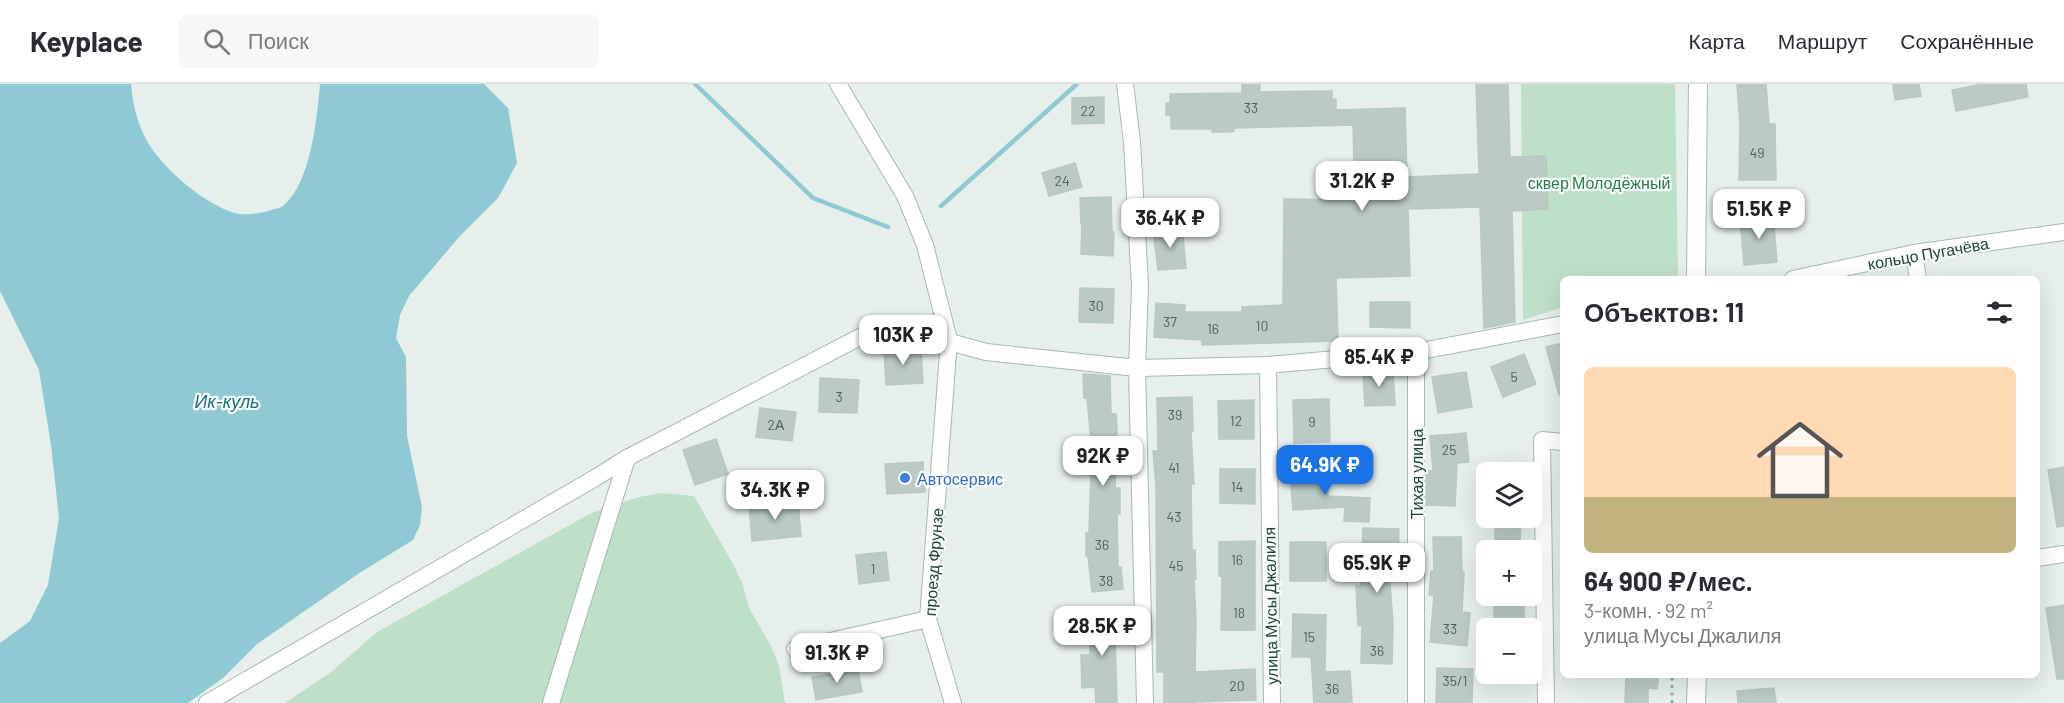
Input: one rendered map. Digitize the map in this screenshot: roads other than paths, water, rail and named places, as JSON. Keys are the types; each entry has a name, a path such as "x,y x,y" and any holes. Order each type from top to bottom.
{"main road":[{"path":"1696,276 1698,84"},
{"path":"1696,703 1697,678"}],"street":[{"name":"проезд Фрунзе","path":"838,84 905,196 925,245 949,340 928,619 953,703"},
{"path":"1125,84 1132,142 1140,286 1137,368 1145,703"},
{"name":"кольцо Пугачёва","path":"1807,276 1914,253 2064,232"},
{"path":"1914,253 1918,276"},
{"path":"207,703 627,458 885,324 986,352 1137,368 1268,366 1416,352 1560,325"},
{"name":"Тихая улица","path":"1416,352 1416,703"},
{"name":"улица Мусы Джалиля","path":"1268,366 1272,703"},
{"path":"1546,703 1542,440 1560,442"},
{"path":"551,703 627,458"},
{"path":"2040,558 2064,554"},
{"path":"795,650 928,619"}],"water":[{"name":"Ик-куль","path":"0,84 131,84 134,107 141,127 147,141 163,163 200,195 214,204 239,214 260,213 280,208 293,195 301,181 311,149 320,84 484,84 508,108 517,163 498,198 459,237 409,296 400,315 396,338 406,357 407,436 422,507 420,525 413,540 361,572 257,644 223,678 188,703 0,703 0,643 30,621 48,585 59,518 51,445 39,370 0,291"}],"waterway":[{"path":"695,84 813,198 888,227"},
{"path":"941,206 1077,84"}],"place":[{"name":"Автосервис","path":"905,478"}],"park label":[{"name":"сквер Молодёжный","path":"1599,182"}]}
